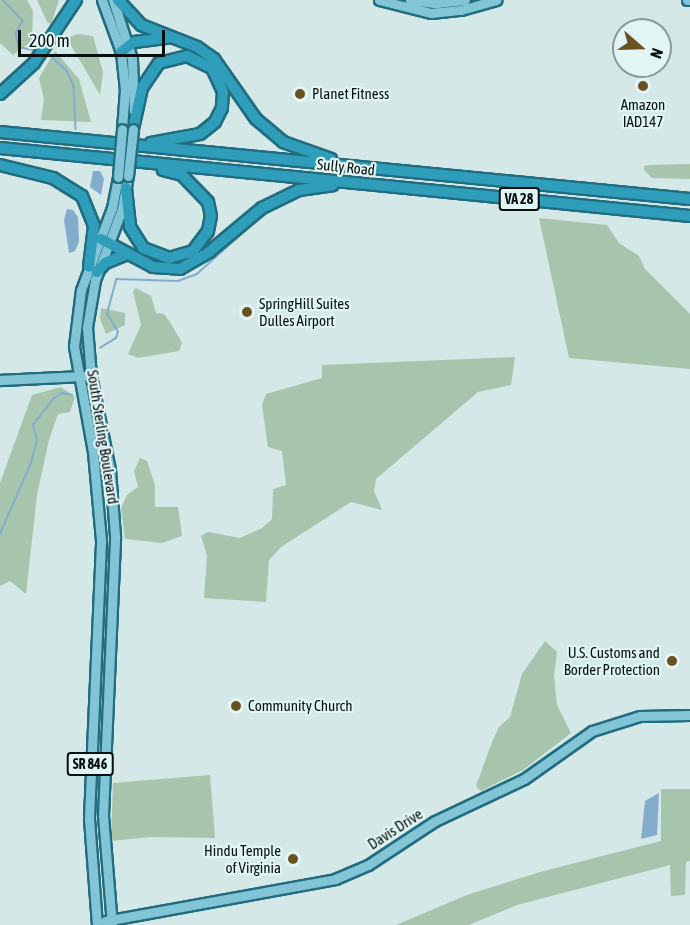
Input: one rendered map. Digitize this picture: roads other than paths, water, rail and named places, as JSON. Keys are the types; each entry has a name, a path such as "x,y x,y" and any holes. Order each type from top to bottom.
{"highway":[{"path":"0,94 34,63 76,0"},
{"path":"118,0 141,25 183,40 214,59 256,119 283,142 360,167"},
{"path":"125,48 158,38 183,40"},
{"path":"128,129 142,88 159,63 187,56 212,68 221,84 224,100 211,127 190,137 138,146"},
{"name":"Sully Road","path":"0,132 690,199"},
{"name":"Sully Road","path":"0,148 690,216"},
{"path":"126,188 130,227 143,248 161,257 180,257 203,242 211,216 200,190 182,175 137,163"},
{"path":"0,165 53,178 82,196 94,226 93,270"},
{"path":"104,243 125,255 163,270 180,269 209,252 262,208 300,190 348,182"},
{"path":"93,270 125,255"}],"main road":[{"name":"South Sterling Boulevard","path":"102,0 125,48"},
{"name":"South Sterling Boulevard","path":"104,243 128,129 134,76 113,0"},
{"path":"379,0 431,13 461,10 497,0"},
{"path":"410,0 436,3 465,0"},
{"name":"South Sterling Boulevard","path":"97,924 88,818 100,522 93,452 74,346 77,313 126,188 128,129"},
{"name":"South Sterling Boulevard","path":"93,270 87,327 91,376 110,470 115,536 103,815 112,923"},
{"path":"0,380 91,376"},
{"name":"Davis Drive","path":"97,924 112,923 335,879 368,865 435,821 524,779 592,731 640,716 690,715"}],"water":[{"path":"93,171 100,171 104,179 101,195 90,187"},
{"path":"67,209 73,210 78,217 79,242 75,251 69,253 64,220"},
{"path":"659,793 657,835 641,839 645,801"}],"waterway":[{"path":"3,0 23,21 16,33 19,47 33,50"},
{"path":"51,56 67,71 74,86 76,129"},
{"path":"116,279 178,281 197,274 248,228"},
{"path":"100,348 116,338 118,332 107,314 116,280"},
{"path":"0,534 31,463 37,440 33,425 53,399 62,393 72,395"}],"place":[{"name":"Amazon IAD147","path":"643,86"},
{"name":"Planet Fitness","path":"300,94"},
{"name":"SpringHill Suites Dulles Airport","path":"247,312"},
{"name":"U.S. Customs and Border Protection","path":"672,661"},
{"name":"Community Church","path":"236,706"},
{"name":"Hindu Temple of Virginia","path":"293,859"}]}
